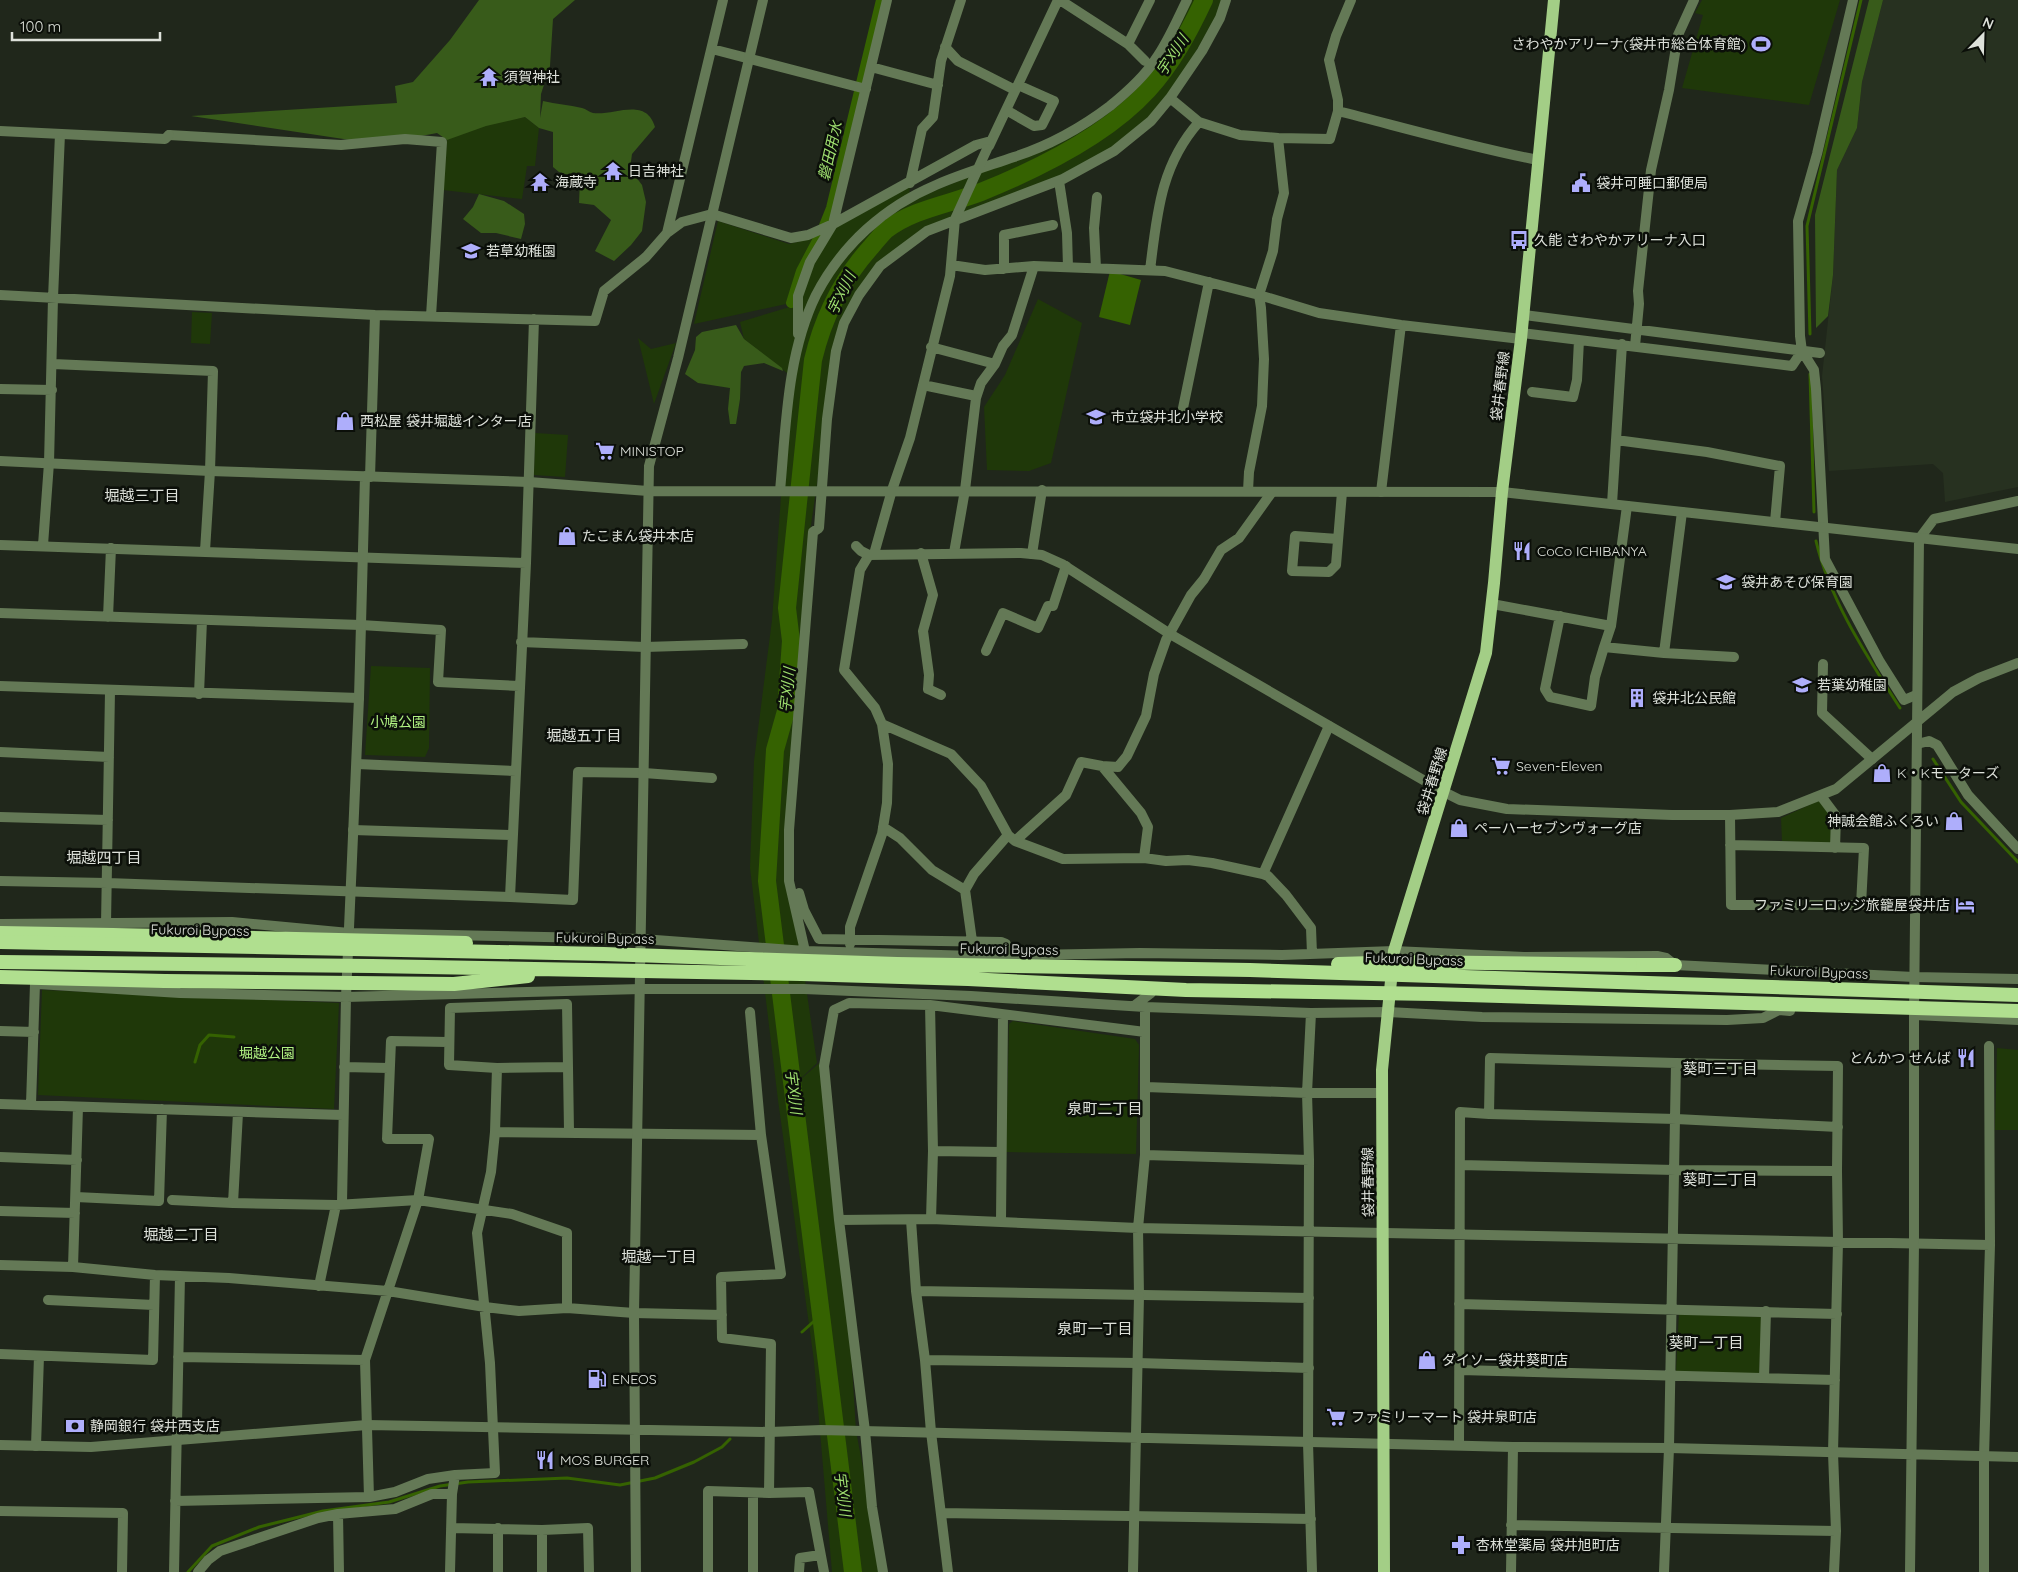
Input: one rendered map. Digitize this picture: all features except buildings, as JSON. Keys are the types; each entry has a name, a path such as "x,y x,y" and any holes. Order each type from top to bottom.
{"highway":[{"path":"0,933 424,941 628,951 663,956"},
{"name":"Fukuroi Bypass","path":"0,942 663,956 897,964 1250,970 2018,995"},
{"path":"0,962 663,971 968,979 1505,1005 1779,1010"},
{"path":"1250,970 1408,962 1674,965"},
{"path":"0,977 454,984 539,975 610,975 663,971"},
{"path":"1186,990 2018,1011"}],"main road":[{"name":"袋井春野線","path":"1384,1572 1382,1070 1394,951 1486,653 1502,492 1522,336 1554,0"}],"street":[{"path":"667,233 723,0"},
{"path":"636,1572 634,1313 649,466 678,358 764,0"},
{"path":"799,345 798,296 810,262 833,224 887,0"},
{"path":"908,199 910,181 922,129 933,117 941,62 962,0"},
{"path":"850,941 850,927 882,834 888,764 882,724 874,708 844,670 860,570 871,554 910,438 923,386 951,266 954,220 1059,0 1128,44 1145,61"},
{"path":"1128,44 1150,0"},
{"path":"782,491 788,404 804,324 816,295 842,255 868,227 908,199 934,186 1055,141 1110,105 1131,87 1155,61 1186,0"},
{"path":"805,951 789,881 789,830 814,532 819,528 828,411 836,351 844,322 859,295 880,266 927,231 1059,181 1114,151 1151,121 1170,98 1202,51 1220,18 1226,0"},
{"path":"1170,98 1199,122 1240,135 1330,139 1338,111 1338,100 1329,60 1336,36 1351,0"},
{"path":"1635,346 1638,330 1638,291 1651,170 1669,90 1678,35 1694,0"},
{"path":"1853,0 1817,154 1798,221 1800,336 1802,351 1814,370 1825,559 1880,662 1904,700 1916,695"},
{"path":"946,47 958,61 1016,87 1054,101 1042,125 1034,126 1006,110"},
{"path":"712,49 866,89"},
{"path":"871,67 938,84"},
{"path":"1338,111 1492,151 1538,160"},
{"path":"1150,270 1159,199 1175,157 1187,136 1199,122"},
{"path":"0,131 165,139 169,136 341,145 406,139 442,142 431,316"},
{"path":"43,545 49,463 53,364 53,298 60,134"},
{"path":"1248,491 1249,472 1262,406 1264,359 1262,308 1259,295 1272,251 1277,219 1284,193 1278,138"},
{"path":"0,295 375,315 595,321 604,291 646,257 667,233 682,222 712,214 791,238 808,235 833,224 976,145 989,145"},
{"path":"1059,181 1067,233 1068,267"},
{"path":"1096,268 1094,228 1097,197"},
{"path":"1004,269 1004,234 1053,225"},
{"path":"951,266 985,270 1034,266 1165,271 1259,295 1319,313 1401,326 1622,344 1792,366 1802,351"},
{"path":"954,553 965,490 976,396 981,383 995,364 1003,346 1012,335 1034,266"},
{"path":"1183,408 1209,282"},
{"path":"319,1286 339,1204 350,891 357,764 362,557 368,476 375,315"},
{"path":"1524,315 1820,353"},
{"path":"510,897 526,563 534,319"},
{"path":"1381,492 1401,326"},
{"path":"1532,392 1573,397 1577,380 1579,340"},
{"path":"1713,357 1715,340"},
{"path":"1612,504 1622,344"},
{"path":"931,347 995,364"},
{"path":"53,364 213,371 205,551"},
{"path":"923,386 976,396"},
{"path":"0,388 52,390"},
{"path":"1616,440 1707,452 1780,466 1775,522"},
{"path":"0,461 210,472 529,482 648,491 1502,492 2018,550"},
{"path":"1032,554 1042,490"},
{"path":"972,941 965,890 974,874 1011,838 1066,795 1081,762 1102,766 1118,766 1127,756 1146,716 1154,674 1166,640 1191,596 1204,579 1221,550 1239,538 1272,492"},
{"path":"1338,539 1295,536 1292,571 1329,572 1336,565 1342,492"},
{"path":"1910,1572 1914,1244 1916,695 1919,538 1934,519 2018,501"},
{"path":"1560,616 1545,689 1550,697 1592,706 1595,677 1611,626 1627,506"},
{"path":"1664,653 1682,512"},
{"path":"0,545 526,563"},
{"path":"856,546 862,551 871,554 954,553 1032,554 1042,556 1066,566 1170,634 1444,792 1460,800 1507,809 1730,815 1778,812 1836,789 1953,692 1979,678 2018,663"},
{"path":"108,617 111,548"},
{"path":"921,553 932,595 923,631 929,676 928,689 941,695"},
{"path":"986,651 1003,613 1038,628 1048,606 1054,606 1066,566"},
{"path":"1492,604 1611,626"},
{"path":"0,613 361,625 441,630 438,682 520,686"},
{"path":"199,694 202,620"},
{"path":"521,642 645,647 743,644"},
{"path":"1604,646 1664,653 1734,657"},
{"path":"1823,664 1822,713 1872,760"},
{"path":"0,686 359,698"},
{"path":"106,924 110,691"},
{"path":"882,724 951,754 981,786 1011,838 1062,859 1144,858 1212,863 1268,876 1286,895 1311,928 1312,954"},
{"path":"1262,874 1329,726"},
{"path":"1917,744 1930,741 1937,745 1968,795 2018,849"},
{"path":"0,752 109,757"},
{"path":"357,764 516,771"},
{"path":"1102,766 1141,814 1148,826 1144,858"},
{"path":"0,881 350,891 573,900 578,772 644,773 712,778"},
{"path":"1821,796 1836,816 1835,848"},
{"path":"1730,815 1730,846 1731,905 1861,905 1864,848 1730,846"},
{"path":"0,817 108,820"},
{"path":"883,826 900,838 932,870 965,890"},
{"path":"353,830 513,835"},
{"path":"789,881 796,885 804,910 819,939 1001,942 1006,944 1008,955"},
{"path":"0,924 232,922 349,933 642,939 805,951 1008,955 1140,953 1282,955 1394,951 1524,957 1657,956 1666,958 1674,965 1914,977 2018,978"},
{"path":"1140,953 1153,963"},
{"path":"0,977 35,984 180,993 346,997 641,989 804,989 1145,1007 1311,1013 1388,1012 1482,1017 1727,1020 1763,1018 1779,1010 2018,1020"},
{"path":"31,1104 35,984"},
{"path":"1134,1006 1151,993"},
{"path":"883,1572 872,1507 865,1431 839,1220 824,1066 834,1010 849,1003 930,1005 1145,1032"},
{"path":"568,1067 497,1068 449,1065 450,1008 567,1004 568,1067 569,1131"},
{"path":"930,1005 933,1151 931,1219"},
{"path":"1133,1572 1135,1516 1134,1438 1139,1296 1138,1228 1145,1155 1145,1007"},
{"path":"750,1012 761,1135 782,1274 722,1277 722,1338 771,1344 769,1493"},
{"path":"1311,1013 1307,1093 1309,1160 1308,1443 1312,1572"},
{"path":"1001,1221 1003,1015"},
{"path":"0,1031 34,1032"},
{"path":"369,1496 365,1360 418,1200 428,1140 387,1139 391,1041 448,1042"},
{"path":"1984,1572 1984,1457 1990,1245 1989,1046"},
{"path":"1489,1114 1490,1058 1676,1064 1838,1066 1838,1242 1833,1453 1836,1531 1834,1572"},
{"path":"1664,1572 1669,1448 1676,1064"},
{"path":"344,1067 389,1068"},
{"path":"175,1502 369,1496 395,1492 428,1479 455,1475 495,1473 485,1307 477,1233 491,1172 495,1132 497,1068"},
{"path":"1146,1087 1307,1093 1382,1093"},
{"path":"0,1104 343,1115"},
{"path":"73,1267 78,1107"},
{"path":"76,1197 159,1201 162,1109"},
{"path":"1459,1446 1460,1112 1676,1119 1838,1127"},
{"path":"233,1203 238,1113"},
{"path":"495,1132 569,1131 761,1135"},
{"path":"933,1151 1001,1152"},
{"path":"1145,1155 1309,1160"},
{"path":"0,1157 77,1160"},
{"path":"1460,1165 1675,1170 1837,1171"},
{"path":"172,1200 233,1203 339,1204 418,1200 512,1214 567,1233 567,1308"},
{"path":"0,1211 75,1213"},
{"path":"839,1220 931,1219 1138,1228 1990,1245"},
{"path":"911,1220 916,1290 948,1572"},
{"path":"0,1266 73,1267 155,1275 228,1278 388,1291 519,1311 567,1308 634,1313 722,1315"},
{"path":"0,1354 153,1360 155,1275"},
{"path":"174,1572 180,1276"},
{"path":"916,1290 1309,1298"},
{"path":"48,1300 154,1305"},
{"path":"1459,1304 1837,1314"},
{"path":"1764,1378 1766,1311"},
{"path":"36,1446 39,1356"},
{"path":"178,1357 365,1360"},
{"path":"925,1360 1309,1368"},
{"path":"1460,1370 1670,1374 1835,1380"},
{"path":"0,1445 91,1447 367,1425 770,1432 821,1430 931,1432 1513,1448 1669,1448 2018,1457"},
{"path":"1511,1572 1513,1448"},
{"path":"450,1572 452,1494 455,1475"},
{"path":"708,1572 708,1491 753,1493 809,1492 824,1572"},
{"path":"753,1493 753,1572"},
{"path":"198,1572 208,1560 220,1551 309,1521 338,1514 395,1509 432,1494 452,1494"},
{"path":"0,1511 123,1513 122,1572"},
{"path":"941,1513 1311,1519"},
{"path":"338,1514 338,1572"},
{"path":"1512,1525 1836,1531"},
{"path":"451,1528 542,1530 588,1528 589,1572"},
{"path":"498,1528 498,1572"},
{"path":"542,1530 542,1572"},
{"path":"799,1572 800,1558 820,1555"}],"shaded area":[{"path":"479,0 575,0 553,19 550,66 541,94 540,118 543,101 582,108 593,113 637,110 644,112 651,118 655,127 632,154 630,169 642,185 646,202 642,231 631,245 614,261 595,251 611,220 594,205 579,203 580,179 559,172 553,167 553,132 539,128 525,117 486,126 447,140 437,133 370,143 191,116 397,103 395,86 413,82 450,40"},
{"path":"1869,0 1883,0 1862,82 1857,128 1837,170 1833,275 1828,316 1816,328 1815,215"},
{"path":"1883,0 2018,0 2018,487 1945,502 1943,473 1933,464 1829,471 1822,376 1833,275 1837,170 1857,128 1862,82"},
{"path":"479,194 504,201 524,214 525,224 521,239 496,233 481,233 463,219 473,207"},
{"path":"1110,271 1141,280 1130,325 1099,317"},
{"path":"736,325 744,339 782,368 783,371 764,363 744,366 741,372 740,399 736,424 730,424 728,409 730,388 698,383 685,374 695,350 696,337 702,332"}],"green space":[{"path":"1187,0 1225,0 1168,101 1134,135 1087,166 927,231 895,254 839,329 810,532 787,889 800,945 817,1063 793,1086 825,1058 847,1287 856,1431 883,1572 832,1572 814,1361 778,1100 750,868 754,761 772,620 787,414 787,373 744,339 740,322 793,306 798,302 811,260 833,224 910,186 909,199 898,206 1055,141 1112,106 1153,63"},
{"name":"さわやかアリーナ(袋井市総合体育館)","path":"1702,0 1840,0 1809,105 1682,88 1703,15 1695,13"},
{"path":"525,117 539,128 535,166 527,166 522,199 443,190 447,140 454,131"},
{"path":"718,221 789,244 813,238 786,304 694,324"},
{"path":"1038,299 1082,323 1051,463 1029,471 987,470 984,407 1005,375"},
{"path":"192,312 212,313 210,344 191,343"},
{"path":"638,338 651,349 676,343 654,404"},
{"path":"535,433 568,435 565,477 534,475"},
{"name":"小鳩公園","path":"371,666 430,668 429,748 425,757 365,755"},
{"path":"1820,800 1836,816 1835,845 1782,841 1781,818"},
{"name":"堀越公園","path":"42,990 339,1003 334,1109 38,1095"},
{"path":"1013,1021 1135,1039 1139,1045 1136,1154 1006,1152 1009,1024"},
{"path":"1997,1048 2018,1050 2018,1130 1995,1130"},
{"path":"1679,1313 1762,1317 1759,1375 1676,1371"}],"waterway":[{"name":"磐田用水","path":"791,303 801,271 821,233 831,208 881,0"},
{"name":"宇刈川","path":"853,1572 767,881 775,750 786,711 791,641 787,608 813,360 822,329 835,300 851,272 886,230 920,212 981,192 1025,173 1070,150 1112,122 1131,107 1157,80 1186,36 1204,0"},
{"path":"1810,334 1807,226 1861,0"},
{"path":"1810,374 1814,512"},
{"path":"1816,541 1830,585 1851,628 1900,708"},
{"path":"1933,759 1961,802 2018,862"},
{"path":"195,1062 200,1045 209,1035 234,1037"},
{"path":"802,1332 822,1314"},
{"path":"188,1572 212,1546 259,1527 323,1511 389,1502 440,1486 468,1482 567,1478 620,1485 655,1478 694,1462 722,1447 730,1439"}],"place":[{"name":"さわやかアリーナ(袋井市総合体育館)","path":"1761,44"},
{"name":"須賀神社","path":"489,77"},
{"name":"日吉神社","path":"613,171"},
{"name":"海蔵寺","path":"540,182"},
{"name":"袋井可睡口郵便局","path":"1581,183"},
{"name":"久能 さわやかアリーナ入口","path":"1519,240"},
{"name":"若草幼稚園","path":"471,251"},
{"name":"市立袋井北小学校","path":"1096,417"},
{"name":"西松屋 袋井堀越インター店","path":"345,421"},
{"name":"MINISTOP","path":"605,451"},
{"name":"たこまん袋井本店","path":"567,536"},
{"name":"CoCo ICHIBANYA","path":"1522,551"},
{"name":"袋井あそび保育園","path":"1726,582"},
{"name":"若葉幼稚園","path":"1802,685"},
{"name":"袋井北公民館","path":"1637,698"},
{"name":"Seven-Eleven","path":"1501,766"},
{"name":"K・Kモーターズ","path":"1882,773"},
{"name":"神誠会館ふくろい","path":"1954,821"},
{"name":"ペーハーセブンヴォーグ店","path":"1459,828"},
{"name":"ファミリーロッジ旅籠屋袋井店","path":"1965,905"},
{"name":"とんかつ せんば","path":"1966,1058"},
{"name":"ダイソー袋井葵町店","path":"1427,1360"},
{"name":"ENEOS","path":"597,1379"},
{"name":"ファミリーマート 袋井泉町店","path":"1336,1417"},
{"name":"静岡銀行 袋井西支店","path":"75,1426"},
{"name":"MOS BURGER","path":"545,1460"},
{"name":"杏林堂薬局 袋井旭町店","path":"1461,1545"}],"district":[{"name":"堀越三丁目","path":"142,495"},
{"name":"堀越五丁目","path":"584,735"},
{"name":"堀越四丁目","path":"104,857"},
{"name":"葵町三丁目","path":"1720,1068"},
{"name":"泉町二丁目","path":"1105,1108"},
{"name":"葵町二丁目","path":"1720,1179"},
{"name":"堀越二丁目","path":"181,1234"},
{"name":"堀越一丁目","path":"659,1256"},
{"name":"泉町一丁目","path":"1095,1328"},
{"name":"葵町一丁目","path":"1706,1342"}]}
